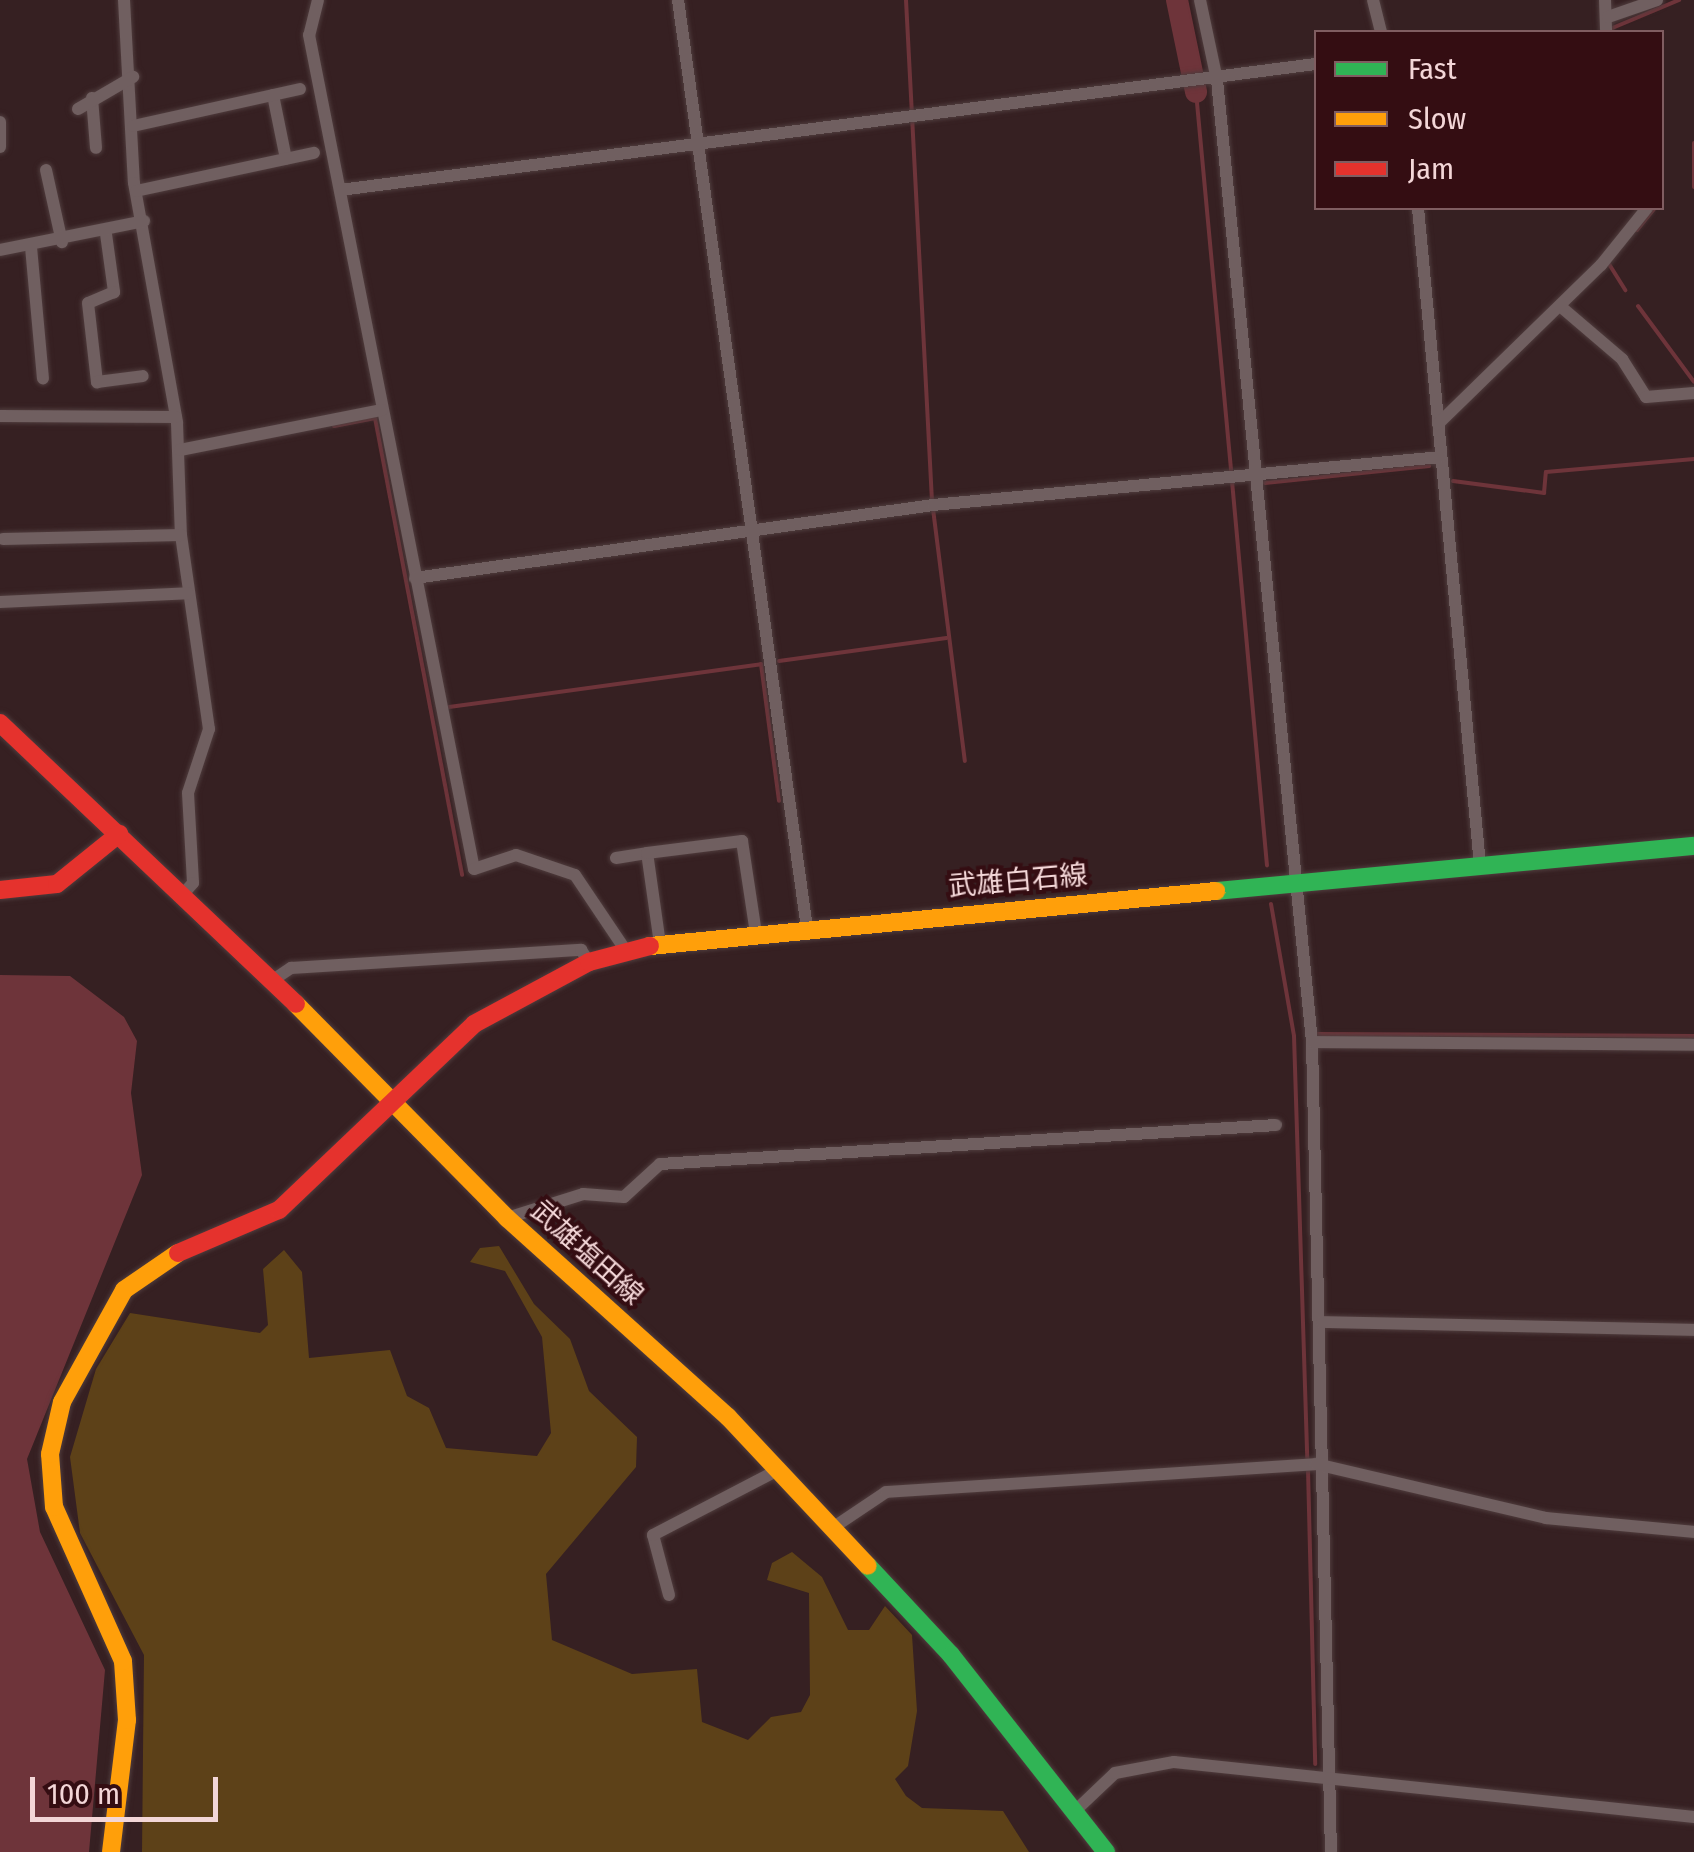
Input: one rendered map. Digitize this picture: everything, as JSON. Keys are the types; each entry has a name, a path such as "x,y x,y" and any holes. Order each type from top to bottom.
{"main road":[{"name":"武雄塩田線","path":"0,723 184,893 391,1096 507,1218 776,1471 951,1656 1106,1852"},
{"path":"0,887 57,884 119,834"},
{"name":"武雄白石線","path":"112,1852 127,1720 123,1661 54,1507 50,1454 62,1402 124,1290 158,1262 279,1210 391,1096 474,1024 588,962 660,944 1694,846"}],"street":[{"path":"124,0 134,77 136,190 176,417 188,593 209,728 188,793 193,883 184,893"},
{"path":"318,0 309,35 474,869 516,855 575,875 626,952"},
{"path":"678,0 807,929"},
{"path":"1200,0 1247,476 1312,1042 1322,1322 1321,1466 1336,1778 1330,1852"},
{"path":"1373,0 1380,30"},
{"path":"1605,0 1606,30"},
{"path":"1608,17 1656,0"},
{"path":"340,190 915,120 1314,64"},
{"path":"78,109 134,77"},
{"path":"132,126 300,89"},
{"path":"273,95 286,160"},
{"path":"92,98 96,148"},
{"path":"0,122 0,147"},
{"path":"136,190 314,154"},
{"path":"46,170 62,242"},
{"path":"1418,210 1480,864"},
{"path":"1438,424 1560,306 1645,210"},
{"path":"0,250 106,234 144,221"},
{"path":"106,234 114,292 88,303 98,382 143,376"},
{"path":"30,248 43,378"},
{"path":"1560,306 1622,359 1646,397 1694,393"},
{"path":"180,450 382,410"},
{"path":"0,416 176,417"},
{"path":"415,578 753,532 1441,457"},
{"path":"2,540 182,535"},
{"path":"0,602 188,593"},
{"path":"616,858 742,841 756,934"},
{"path":"646,853 660,944"},
{"path":"273,980 292,968 581,950 588,962"},
{"path":"1312,1042 1694,1044"},
{"path":"507,1218 583,1194 624,1197 660,1164 1276,1125"},
{"path":"1322,1322 1694,1330"},
{"path":"831,1530 886,1492 1300,1465 1321,1466 1546,1518 1694,1532"},
{"path":"669,1595 653,1535 776,1471"},
{"path":"1076,1811 1115,1773 1147,1763 1336,1778 1694,1817"}],"shaded area":[{"path":"0,975 70,976 124,1017 137,1041 131,1093 142,1175 27,1459 40,1532 105,1670 89,1852 0,1852"},
{"path":"499,1246 534,1304 570,1339 589,1391 637,1437 636,1467 546,1574 552,1640 632,1674 697,1669 702,1722 748,1740 771,1717 801,1712 810,1695 809,1593 767,1580 772,1563 792,1552 822,1577 848,1630 869,1630 885,1606 912,1635 917,1711 908,1766 895,1779 906,1796 922,1808 1003,1811 1029,1852 142,1852 144,1655 80,1533 70,1457 96,1369 130,1313 260,1333 268,1325 263,1269 284,1250 302,1272 309,1358 390,1350 407,1396 429,1408 446,1448 537,1456 551,1433 542,1337 505,1271 470,1262 480,1248"}],"waterway":[{"path":"906,0 932,501 965,761"},
{"path":"1177,0 1196,92"},
{"path":"1610,29 1679,0"},
{"path":"1196,92 1231,472"},
{"path":"1694,143 1694,187"},
{"path":"1637,230 1653,210"},
{"path":"1609,264 1625,290"},
{"path":"1638,306 1694,382"},
{"path":"334,426 375,418 462,875"},
{"path":"1453,481 1544,493 1546,472 1694,459"},
{"path":"1265,483 1429,466"},
{"path":"1232,481 1267,865"},
{"path":"779,661 946,638"},
{"path":"449,707 761,664 779,801"},
{"path":"1271,904 1294,1036 1307,1459"},
{"path":"1316,1034 1694,1036"},
{"path":"1308,1469 1315,1764"}],"traffic: fast":[{"path":"1216,891 1694,846"},
{"path":"868,1566 951,1655 1106,1852"}],"traffic: slow":[{"path":"650,946 1216,891"},
{"path":"296,1004 507,1218 728,1417 868,1566"},
{"path":"111,1852 127,1720 123,1661 54,1507 50,1454 62,1402 124,1290 178,1253"}],"traffic: jam":[{"path":"0,723 296,1004"},
{"path":"0,890 57,884 119,834"},
{"path":"178,1253 279,1210 474,1024 589,962 650,946"}]}
